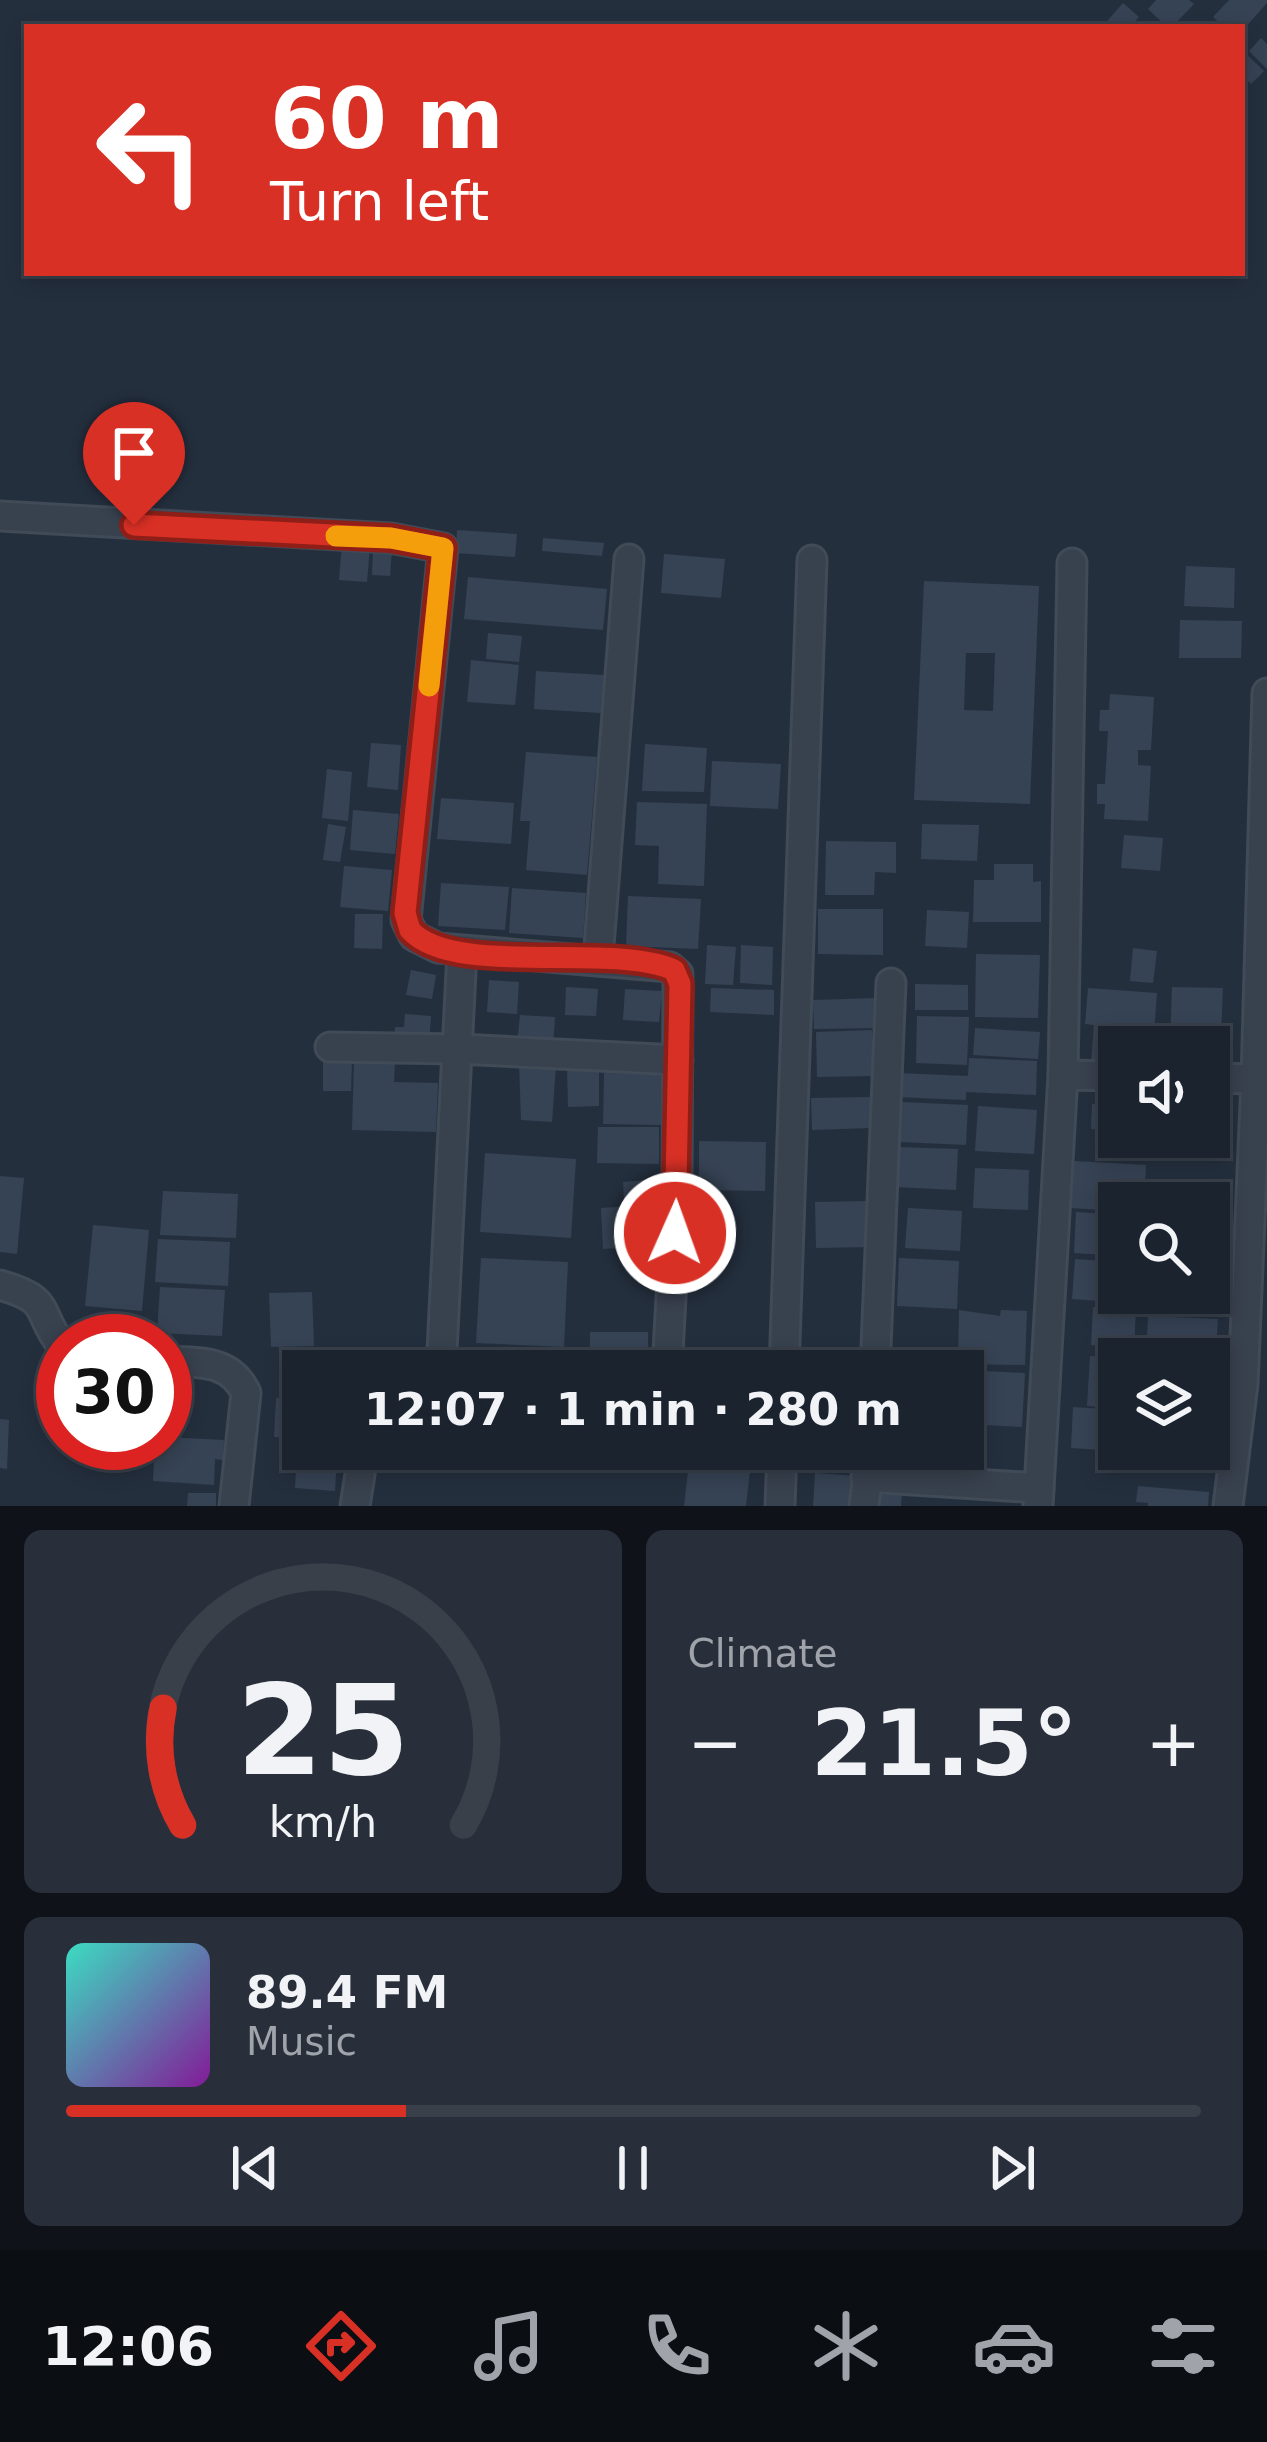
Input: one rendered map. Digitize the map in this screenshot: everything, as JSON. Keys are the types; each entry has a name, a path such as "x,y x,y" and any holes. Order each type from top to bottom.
{"street":[{"path":"0,516 391,538 443,548 405,913 414,936 438,948 598,959 670,967 678,974 677,1188 668,1350"},
{"path":"598,959 629,559"},
{"path":"785,1350 812,560"},
{"path":"903,1470 1038,1497 1063,1075 1072,563"},
{"path":"1228,1506 1255,1385 1267,693"},
{"path":"442,1350 462,952"},
{"path":"876,1350 891,983"},
{"path":"329,1047 459,1048 678,1060"},
{"path":"1063,1075 1098,1076"},
{"path":"1230,1078 1262,1079"},
{"path":"0,1285 29,1294 44,1305 47,1314"},
{"path":"192,1362 222,1365 239,1377 246,1393 234,1506"},
{"path":"355,1506 361,1470"},
{"path":"780,1506 781,1470"},
{"path":"865,1506 868,1470"}],"building":[{"path":"1156,0 1194,4 1175,24 1164,24 1148,9"},
{"path":"1229,0 1267,0 1245,28 1221,24 1213,17"},
{"path":"1123,3 1139,17 1133,24 1105,24"},
{"path":"1261,38 1267,44 1267,69 1249,51"},
{"path":"1245,53 1264,71 1251,84 1245,78"},
{"path":"457,530 517,534 515,557 456,553"},
{"path":"543,538 604,543 602,556 542,551"},
{"path":"342,544 370,546 367,582 339,580"},
{"path":"373,550 392,550 390,576 372,575"},
{"path":"664,554 725,559 721,598 661,593"},
{"path":"1186,566 1235,568 1234,608 1184,606"},
{"path":"468,577 607,589 603,630 464,619"},
{"path":"924,581 1039,586 1030,804 914,800","holes":["966,653 995,653 993,711 964,710"]},
{"path":"1180,620 1242,621 1241,658 1179,658"},
{"path":"488,633 522,636 519,662 486,659"},
{"path":"471,660 519,665 515,705 467,702"},
{"path":"536,671 604,675 601,713 534,709"},
{"path":"1110,694 1154,697 1151,750 1138,750 1138,765 1151,766 1148,821 1104,819 1105,804 1097,804 1097,784 1105,784 1108,731 1099,731 1100,710 1109,710"},
{"path":"371,743 401,745 398,790 367,787"},
{"path":"645,744 707,748 704,792 642,791"},
{"path":"526,752 597,757 587,875 526,870 530,821 520,821"},
{"path":"712,761 781,764 778,809 710,806"},
{"path":"327,769 352,772 348,821 322,818"},
{"path":"441,798 514,803 511,844 437,839"},
{"path":"637,802 707,804 704,886 658,884 659,846 635,845"},
{"path":"353,810 399,814 395,854 350,850"},
{"path":"328,824 346,827 340,862 323,860"},
{"path":"922,824 979,825 977,861 921,859"},
{"path":"1124,835 1163,838 1160,871 1121,868"},
{"path":"826,841 896,842 896,873 875,872 874,895 825,895"},
{"path":"994,864 1033,864 1033,882 1041,881 1041,922 973,922 974,880 994,880"},
{"path":"344,866 392,870 388,911 340,907"},
{"path":"441,883 509,887 505,930 438,926"},
{"path":"512,888 586,893 583,938 509,933"},
{"path":"628,896 701,899 698,949 626,946"},
{"path":"818,909 883,909 883,955 818,954"},
{"path":"927,910 969,912 967,948 925,946"},
{"path":"355,914 383,914 382,949 354,948"},
{"path":"707,945 736,947 733,985 705,984"},
{"path":"741,945 773,947 772,985 740,983"},
{"path":"1133,948 1157,951 1153,983 1130,981"},
{"path":"976,954 1040,955 1038,1018 975,1017"},
{"path":"411,970 436,975 432,999 406,995"},
{"path":"489,980 519,982 517,1014 487,1012"},
{"path":"915,984 968,985 968,1010 915,1010"},
{"path":"566,987 598,989 596,1016 565,1015"},
{"path":"1172,987 1223,988 1221,1026 1171,1026"},
{"path":"711,988 774,990 774,1015 710,1012"},
{"path":"1088,988 1157,993 1155,1026 1098,1026 1098,1063 1091,1062 1094,1025 1085,1024"},
{"path":"625,989 662,991 659,1022 623,1020"},
{"path":"878,998 879,1028 814,1029 813,1000"},
{"path":"405,1014 431,1016 429,1046 394,1043 395,1027 404,1027"},
{"path":"520,1015 555,1017 553,1048 517,1045"},
{"path":"917,1016 969,1017 967,1065 916,1063"},
{"path":"975,1028 1040,1032 1038,1059 973,1055"},
{"path":"872,1030 873,1076 817,1077 816,1032"},
{"path":"323,1058 352,1059 351,1091 323,1091"},
{"path":"969,1058 1037,1061 1036,1095 966,1092 966,1100 896,1097 897,1073 968,1076"},
{"path":"354,1060 395,1061 394,1082 438,1083 436,1132 352,1130"},
{"path":"519,1062 556,1065 552,1122 521,1120"},
{"path":"599,1066 599,1106 568,1107 567,1067"},
{"path":"604,1073 662,1074 661,1125 603,1124"},
{"path":"870,1097 871,1128 812,1130 811,1098"},
{"path":"902,1102 968,1105 966,1145 900,1142"},
{"path":"1092,1104 1098,1104 1098,1130 1091,1129"},
{"path":"978,1106 1037,1110 1034,1154 975,1151"},
{"path":"598,1127 659,1127 659,1164 597,1163"},
{"path":"699,1141 766,1142 765,1191 699,1190"},
{"path":"897,1147 958,1149 956,1190 895,1187"},
{"path":"485,1153 576,1159 571,1238 480,1232"},
{"path":"1074,1161 1146,1165 1145,1182 1098,1182 1098,1210 1071,1208"},
{"path":"975,1168 1029,1170 1028,1210 973,1208"},
{"path":"0,1176 24,1178 17,1254 0,1252"},
{"path":"649,1180 650,1199 624,1200 623,1182"},
{"path":"163,1191 238,1194 236,1238 160,1235"},
{"path":"869,1201 870,1247 816,1248 815,1202"},
{"path":"648,1205 650,1246 603,1249 601,1208"},
{"path":"908,1208 962,1211 960,1251 905,1248"},
{"path":"1076,1212 1098,1214 1098,1255 1074,1253"},
{"path":"93,1225 149,1230 142,1311 85,1306"},
{"path":"158,1239 230,1242 228,1286 155,1282"},
{"path":"481,1258 568,1262 564,1347 476,1343"},
{"path":"899,1258 959,1261 957,1309 897,1306"},
{"path":"1075,1259 1098,1261 1098,1301 1072,1299"},
{"path":"160,1287 225,1290 222,1336 192,1335 192,1314 158,1314"},
{"path":"312,1292 314,1346 271,1347 269,1293"},
{"path":"1093,1307 1098,1307 1098,1314 1136,1314 1135,1338 1098,1338 1098,1345 1091,1345"},
{"path":"959,1310 1000,1316 1001,1310 1027,1311 1025,1365 984,1364 984,1350 958,1350"},
{"path":"1148,1316 1218,1319 1217,1338 1147,1338"},
{"path":"590,1332 648,1332 648,1350 590,1350"},
{"path":"1090,1356 1098,1356 1098,1407 1087,1406"},
{"path":"984,1371 1025,1373 1022,1427 984,1425"},
{"path":"276,1398 282,1398 282,1438 274,1437"},
{"path":"1073,1407 1098,1409 1098,1450 1071,1448"},
{"path":"0,1419 9,1420 7,1469 0,1468"},
{"path":"192,1438 224,1440 223,1460 215,1459 214,1485 153,1481 154,1470 192,1470"},
{"path":"296,1470 336,1470 335,1491 295,1488"},
{"path":"688,1470 750,1470 746,1506 684,1506"},
{"path":"908,1470 946,1470 946,1474"},
{"path":"815,1473 856,1476 854,1506 813,1506"},
{"path":"1138,1486 1209,1492 1208,1506 1148,1506 1136,1502"},
{"path":"872,1487 902,1489 901,1506 871,1506"},
{"path":"188,1493 216,1493 216,1506 187,1506"}],"slow traffic":[{"path":"336,536 391,538 443,548 429,686"}],"route":[{"path":"134,525 391,538 443,548 405,913 410,930 438,948 462,952 598,959 670,967 678,974 675,1233"}]}
